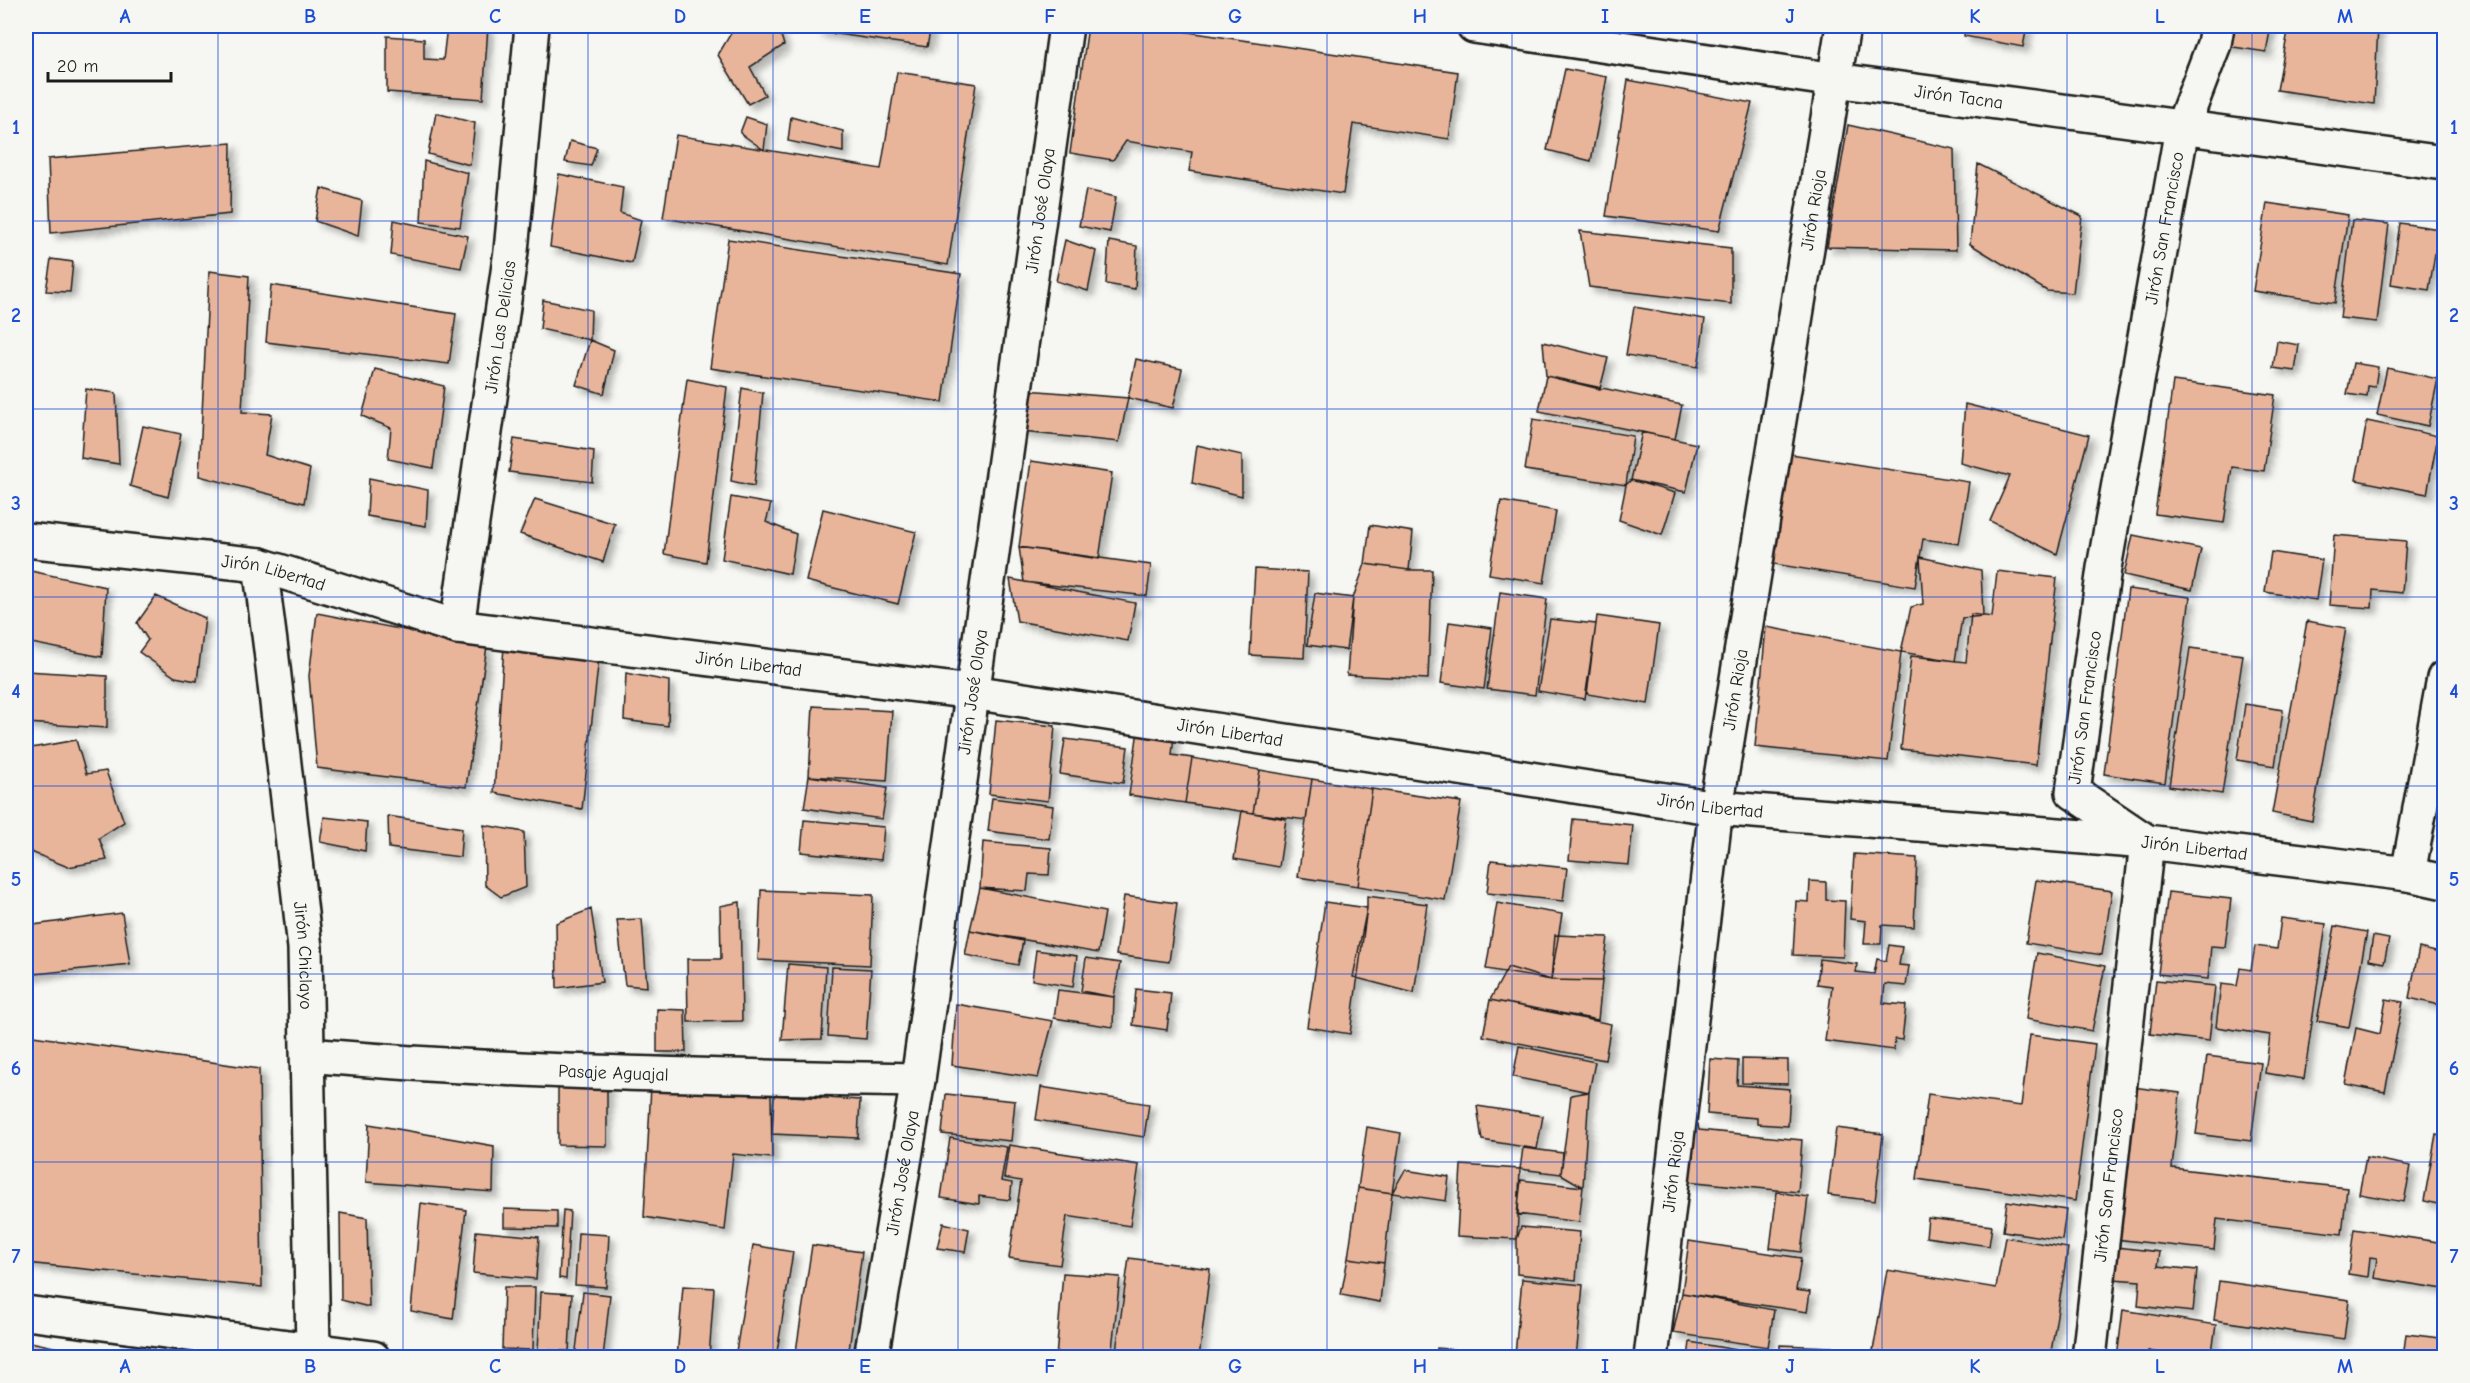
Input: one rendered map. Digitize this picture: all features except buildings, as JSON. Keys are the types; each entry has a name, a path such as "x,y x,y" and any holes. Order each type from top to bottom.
{"street":[{"name":"Jirón Las Delicias","path":"457,627 511,251 532,26"},
{"name":"Jirón José Olaya","path":"871,1358 918,1080 1066,26"},
{"name":"Jirón Tacna","path":"1474,26 1835,80 2445,164"},
{"name":"Jirón Rioja","path":"1651,1358 1716,808 1842,26"},
{"name":"Jirón San Francisco","path":"2089,1358 2147,842 2073,792 2104,568 2182,128 2214,44 2217,26"},
{"name":"Jirón Libertad","path":"26,540 260,565 457,627 972,692 1716,808 2147,842 2408,874 2445,882"},
{"name":"Jirón Chiclayo","path":"260,565 304,948 313,1348"},
{"path":"2408,874 2445,678"},
{"name":"Pasaje Aguajal","path":"308,1055 432,1066 584,1073 918,1080"},
{"path":"26,1313 313,1348 373,1358"}]}
